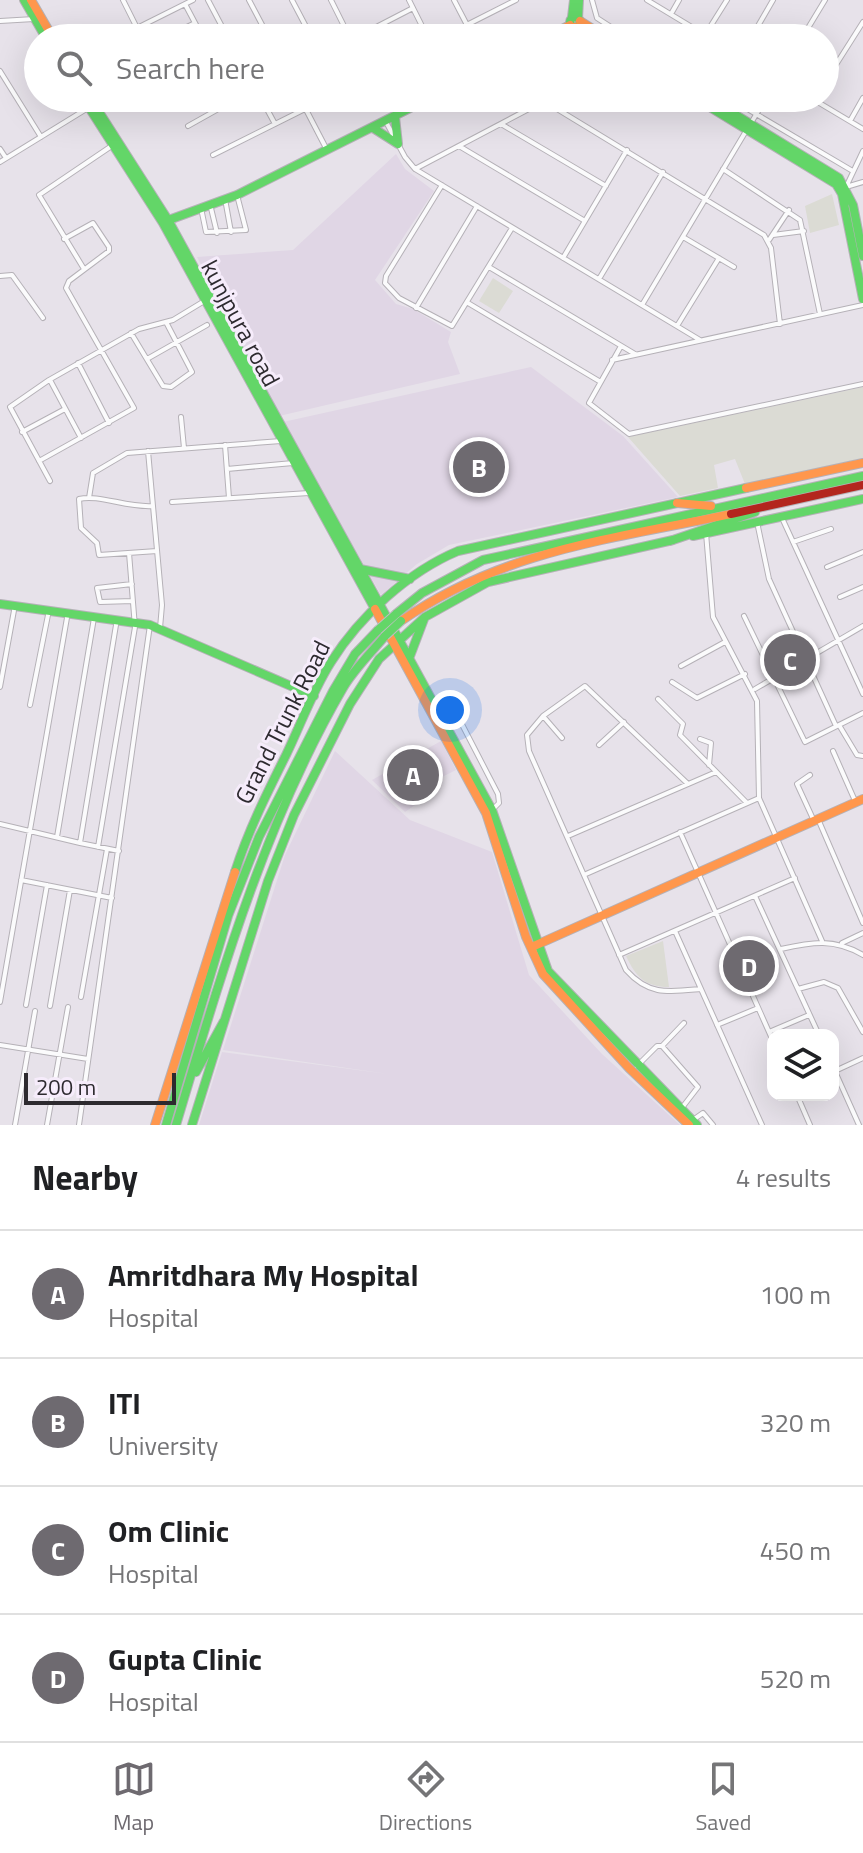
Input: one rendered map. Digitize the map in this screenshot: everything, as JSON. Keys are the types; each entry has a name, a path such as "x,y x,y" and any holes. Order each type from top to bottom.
{"main road":[{"path":"24,0 42,24"},
{"path":"31,0 40,24"},
{"path":"575,22 576,0"},
{"path":"571,24 575,22"},
{"path":"575,22 579,24"},
{"name":"kunjpura road","path":"96,112 113,145 165,222"},
{"name":"kunjpura road","path":"96,112 165,222 321,508 398,641"},
{"path":"165,222 237,195 403,112"},
{"path":"726,112 842,188 863,256"},
{"path":"390,119 398,144"},
{"path":"373,128 398,144"},
{"path":"842,188 863,302"},
{"name":"kunjpura road","path":"284,440 309,493 321,508"},
{"name":"Grand Trunk Road","path":"166,1125 247,835 331,662 378,607 432,562 458,551 863,463"},
{"path":"224,915 270,815 355,654 422,593 483,560 863,476"},
{"path":"399,617 480,572 863,485"},
{"path":"192,1125 268,881 294,815 350,704 379,659 398,641 425,617 463,593 505,576 863,499"},
{"path":"677,503 724,506"},
{"path":"670,541 741,519 762,507"},
{"path":"358,571 410,579"},
{"path":"0,604 150,625 314,696"},
{"path":"410,656 425,617"},
{"path":"176,1125 239,915 265,851 344,686 381,633"},
{"path":"398,641 410,656 436,704 489,812 548,983 693,1123"},
{"path":"398,641 489,812"},
{"path":"533,946 860,803"},
{"name":"Grand Trunk Road","path":"155,1125 224,915"},
{"path":"188,1087 224,1021"},
{"path":"633,1066 693,1123"}],"street":[{"path":"124,0 135,24"},
{"path":"145,24 193,0"},
{"path":"208,0 221,24"},
{"path":"249,0 262,24"},
{"path":"292,0 305,24"},
{"path":"339,0 332,2 345,24"},
{"path":"409,0 421,24"},
{"path":"454,0 466,24"},
{"path":"469,24 516,0"},
{"path":"592,0 597,18 606,24"},
{"path":"647,0 688,24"},
{"path":"671,14 679,0"},
{"path":"714,24 727,0"},
{"path":"759,24 773,0"},
{"path":"810,24 825,0"},
{"path":"185,4 195,23"},
{"path":"381,24 413,8"},
{"path":"0,21 37,18"},
{"path":"839,60 863,22"},
{"path":"0,71 24,110"},
{"path":"850,121 863,98"},
{"path":"25,112 41,137"},
{"path":"0,162 81,112"},
{"path":"188,126 213,112"},
{"path":"269,112 275,124"},
{"path":"213,155 300,112"},
{"path":"308,112 328,152"},
{"path":"415,169 522,112"},
{"path":"564,112 771,238 804,231"},
{"path":"751,112 851,170"},
{"path":"642,305 758,112"},
{"path":"835,112 863,129"},
{"path":"501,124 606,186"},
{"path":"398,144 415,169 700,340"},
{"path":"84,269 39,194 113,145"},
{"path":"459,146 585,221"},
{"path":"0,149 6,158"},
{"path":"563,258 627,150"},
{"path":"842,188 863,151"},
{"path":"723,169 800,220 820,314"},
{"path":"599,279 663,172"},
{"path":"842,188 863,182"},
{"path":"442,185 386,276 385,283 389,290 416,308 452,326 512,228"},
{"path":"206,205 204,231 217,233 247,228 237,195"},
{"path":"225,199 231,232"},
{"path":"206,205 217,233"},
{"path":"416,308 477,206"},
{"path":"780,324 771,238 789,210"},
{"path":"39,461 134,406 66,288 109,250 95,224 90,223 64,239"},
{"path":"683,237 734,267"},
{"path":"677,326 719,258"},
{"path":"489,267 635,355"},
{"path":"0,276 12,275 43,318"},
{"path":"50,481 9,409 49,380 131,333 166,322 208,298"},
{"path":"612,360 780,324 863,302"},
{"path":"468,303 599,381"},
{"path":"131,333 163,386 178,384 192,372 166,322"},
{"path":"147,359 207,325"},
{"path":"621,346 590,398 592,407 629,434 863,384"},
{"path":"78,363 109,423"},
{"path":"49,380 81,438"},
{"path":"22,432 65,409"},
{"path":"181,417 184,448"},
{"path":"89,498 95,470 121,455 284,440"},
{"path":"224,445 229,498"},
{"path":"148,451 160,628"},
{"path":"227,469 293,463"},
{"path":"172,502 309,493"},
{"path":"153,506 129,508 79,498 81,528 97,543 99,555 157,551"},
{"path":"781,517 863,694"},
{"path":"757,522 769,579 838,726 857,755 863,756"},
{"path":"793,542 831,529"},
{"path":"706,533 711,609 725,642 754,690 759,715 756,762 759,798 822,941"},
{"path":"827,567 863,552"},
{"path":"98,847 135,621 129,553"},
{"path":"132,584 97,588 100,602 133,601"},
{"path":"840,597 863,587"},
{"path":"0,687 15,605"},
{"path":"30,705 49,610"},
{"path":"0,1009 68,612"},
{"path":"57,837 94,616"},
{"path":"744,616 805,742 863,713"},
{"path":"80,843 117,619"},
{"path":"79,1125 150,625"},
{"path":"754,690 863,626"},
{"path":"681,666 725,642"},
{"path":"672,682 697,698 745,674"},
{"path":"688,784 585,686 530,727 527,743 619,955 638,984 652,991 701,989"},
{"path":"658,699 683,724 680,735 747,803"},
{"path":"543,716 562,738"},
{"path":"599,745 624,722"},
{"path":"700,739 711,743 709,765"},
{"path":"833,751 860,803"},
{"path":"568,836 716,772"},
{"path":"810,775 797,782 863,923"},
{"path":"585,874 759,798"},
{"path":"0,824 119,851"},
{"path":"680,832 768,1029"},
{"path":"81,997 107,849"},
{"path":"619,955 795,878"},
{"path":"21,880 112,898"},
{"path":"26,1005 47,885"},
{"path":"50,1006 70,890"},
{"path":"755,896 816,1029"},
{"path":"675,931 762,1125"},
{"path":"839,944 863,933"},
{"path":"780,950 822,941 839,944 863,955"},
{"path":"798,989 824,982 838,988 863,1032"},
{"path":"47,1125 68,1007"},
{"path":"717,1025 758,1008"},
{"path":"15,1125 35,1011"},
{"path":"776,1029 809,1015"},
{"path":"633,1066 657,1046 662,1046 684,1023"},
{"path":"0,1045 88,1059"},
{"path":"662,1046 698,1087 681,1109"},
{"path":"839,1067 863,1058"},
{"path":"839,1081 858,1125"},
{"path":"800,1101 810,1125"},
{"path":"693,1123 703,1113 713,1125"}],"shaded area":[{"path":"396,154 405,169 434,191 375,280 396,304 413,309 451,332 448,342 460,374 279,416 197,257 293,250"},
{"path":"832,194 839,225 810,233 805,206"},
{"path":"493,278 513,291 499,313 479,301"},
{"path":"531,367 623,436 678,497 449,545 417,564 381,595 283,422"},
{"path":"863,387 863,458 745,484 735,459 714,465 718,488 680,496 628,437"},
{"path":"441,741 456,770 430,783 415,805 405,812 372,780"},
{"path":"335,751 410,820 492,852 529,975 602,1054 680,1125 199,1125 222,1052 388,1074 223,1050 285,855"},
{"path":"663,941 669,987 647,983 626,956"}],"traffic: fast":[{"path":"24,0 38,24"},
{"path":"572,17 574,0"},
{"path":"578,18 579,0"},
{"path":"570,24 571,18 575,17 580,22"},
{"path":"92,112 163,223 375,609"},
{"path":"99,112 168,220 380,605"},
{"path":"166,221 237,195 402,112"},
{"path":"718,112 836,184 842,194 863,299"},
{"path":"731,112 839,178 853,205 863,256"},
{"path":"373,128 398,144 395,117"},
{"path":"396,614 422,593 483,560 863,476"},
{"path":"235,872 258,812 325,673 356,628 403,583 458,551 746,488"},
{"path":"693,536 863,499"},
{"path":"670,541 755,512"},
{"path":"192,1125 268,881 294,815 350,704 379,659 425,617 488,582 673,540"},
{"path":"360,569 410,579"},
{"path":"0,604 150,625 314,696"},
{"path":"380,605 492,810 548,971 697,1125"},
{"path":"378,630 396,614"},
{"path":"410,656 424,619"},
{"path":"385,636 401,621"},
{"path":"166,1125 228,916 259,837 333,691 355,654 378,630"},
{"path":"176,1125 228,957 267,846 315,740 343,688 385,636"},
{"path":"196,1072 224,1021"}],"traffic: slow":[{"path":"31,0 45,24"},
{"path":"580,21 585,24"},
{"path":"746,488 863,463"},
{"path":"677,503 711,506"},
{"path":"401,621 440,597 519,563 601,540 731,514"},
{"path":"375,609 486,813 526,937 543,974 629,1068 689,1125"},
{"path":"534,946 863,799"},
{"path":"155,1125 235,872"}],"traffic: jam":[{"path":"731,514 863,485"}],"place":[{"name":"ITI","path":"479,467"},
{"name":"Om Clinic","path":"790,660"},
{"name":"Amritdhara My Hospital","path":"413,775"},
{"name":"Gupta Clinic","path":"749,966"}]}
